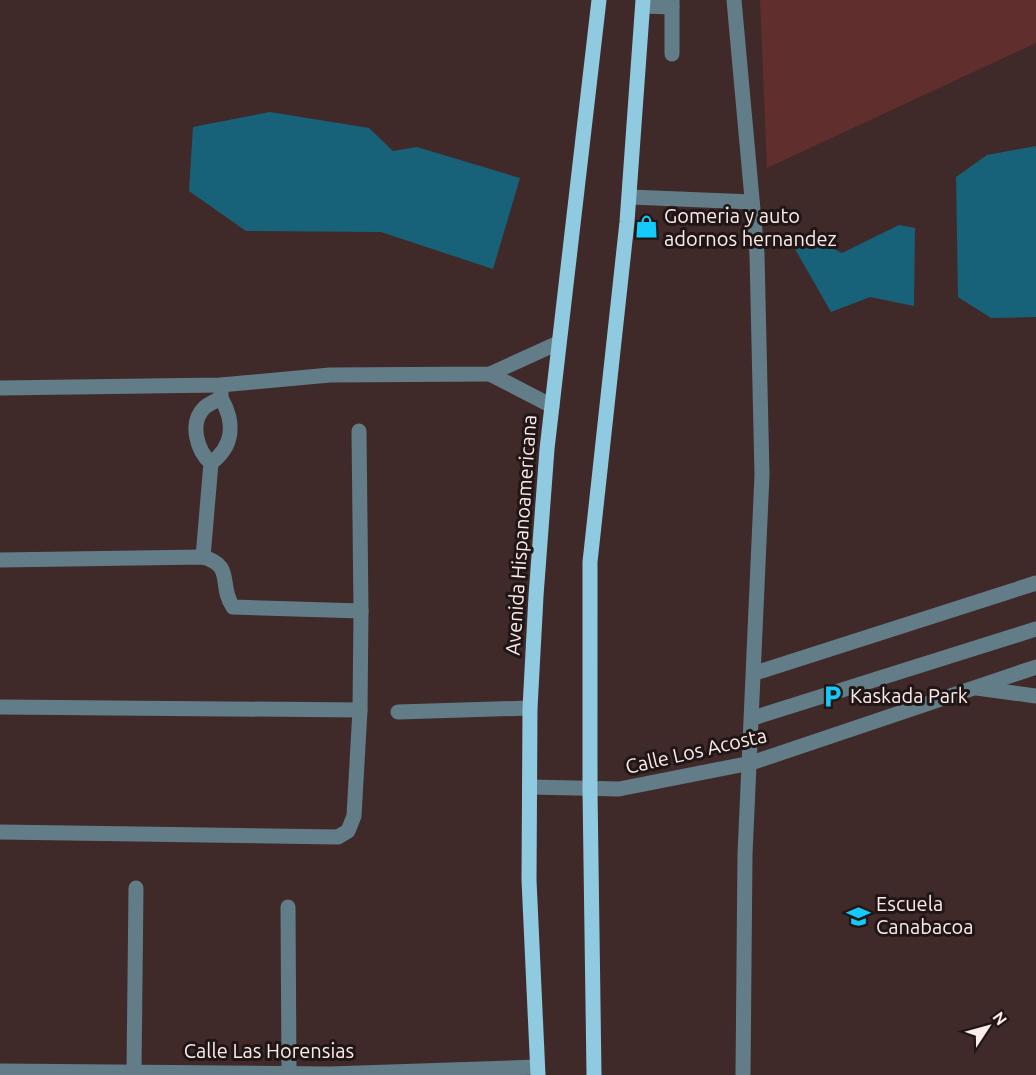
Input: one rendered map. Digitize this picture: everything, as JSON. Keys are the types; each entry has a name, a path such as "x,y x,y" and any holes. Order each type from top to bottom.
{"main road":[{"name":"Avenida Hispanoamericana","path":"538,1071 529,880 530,708 537,585 558,342 598,0"},
{"path":"594,1075 590,790 591,562 630,197 643,3"}],"street":[{"path":"734,0 758,254 762,475 751,763 745,854 743,1075"},
{"path":"643,3 672,4 672,54"},
{"path":"630,197 752,202"},
{"path":"0,388 221,392 330,375 490,374 558,342"},
{"path":"490,374 552,406"},
{"path":"211,463 224,454 230,438 229,413 221,392"},
{"path":"211,463 203,456 200,449 196,423 204,407 221,392"},
{"path":"0,832 338,837 348,831 354,816 360,711 359,431"},
{"path":"203,557 211,463"},
{"path":"0,560 203,557 216,561 224,570 226,597 233,607 361,611"},
{"path":"755,673 1036,583"},
{"path":"753,718 1036,629"},
{"name":"Calle Los Acosta","path":"530,787 619,789 751,763 1036,667"},
{"path":"974,688 1036,696"},
{"path":"0,707 360,711"},
{"path":"398,712 530,708"},
{"path":"134,1071 136,888"},
{"path":"288,907 289,1073"},
{"name":"Calle Las Horensias","path":"0,1071 289,1073 538,1071"}],"shaded area":[{"path":"760,0 1036,0 1036,43 767,168"}],"water":[{"path":"270,112 369,128 393,151 417,147 520,178 493,269 381,232 246,231 189,191 193,127"},
{"path":"1036,146 1036,317 991,318 958,297 956,177 987,155"},
{"path":"899,225 915,228 914,306 870,297 831,312 795,249 811,238 842,253"}],"place":[{"name":"Gomeria y auto adornos hernandez","path":"646,227"},
{"name":"Kaskada Park","path":"832,696"},
{"name":"Escuela Canabacoa","path":"858,916"}]}
